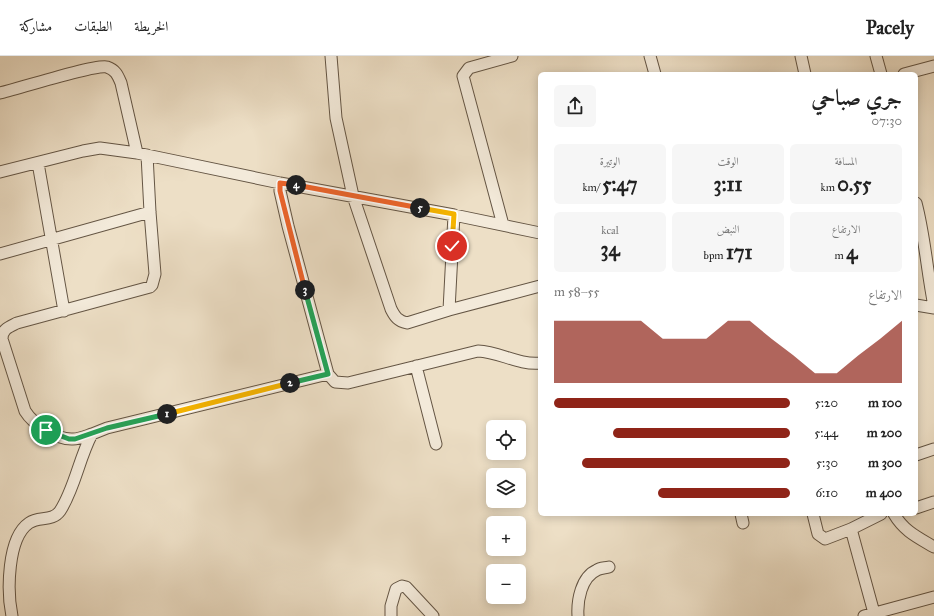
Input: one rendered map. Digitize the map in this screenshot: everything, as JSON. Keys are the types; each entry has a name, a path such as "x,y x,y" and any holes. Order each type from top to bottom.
{"street":[{"path":"331,56 336,118 353,196 395,317 400,321 407,323 449,310 538,287"},
{"path":"503,225 462,76 469,68 512,56"},
{"path":"650,56 654,72"},
{"path":"801,56 805,72"},
{"path":"876,56 880,72"},
{"path":"912,72 934,66"},
{"path":"0,93 87,70 104,67 111,69 117,75 121,83 142,154 150,212 155,274 150,287 23,321 5,329 2,334 2,339 24,411 28,417 42,428 69,439 75,439 107,428 328,374"},
{"path":"0,172 93,149 106,148 142,154 280,183 454,214 538,232"},
{"path":"38,163 64,311"},
{"path":"280,183 280,191 288,226 328,374 335,382 348,383 478,351 486,351 526,363 538,363"},
{"path":"0,254 150,212"},
{"path":"918,212 934,307 918,305"},
{"path":"449,310 454,214"},
{"path":"416,366 436,444"},
{"path":"12,616 9,583 10,568 16,542 30,522 51,518 58,513 75,477 85,447 92,434"},
{"path":"918,454 934,449"},
{"path":"918,507 934,502"},
{"path":"814,516 818,534 825,539 829,539 877,516"},
{"path":"898,516 907,530 934,546"},
{"path":"851,529 869,614 934,597"},
{"path":"578,616 583,585 588,577 596,570 609,566"},
{"path":"391,616 391,606 396,589 402,586 406,587 433,616"}],"route":[{"path":"46,430 69,439 75,439 107,428 328,374 282,203 280,183 454,214 452,246"}]}
